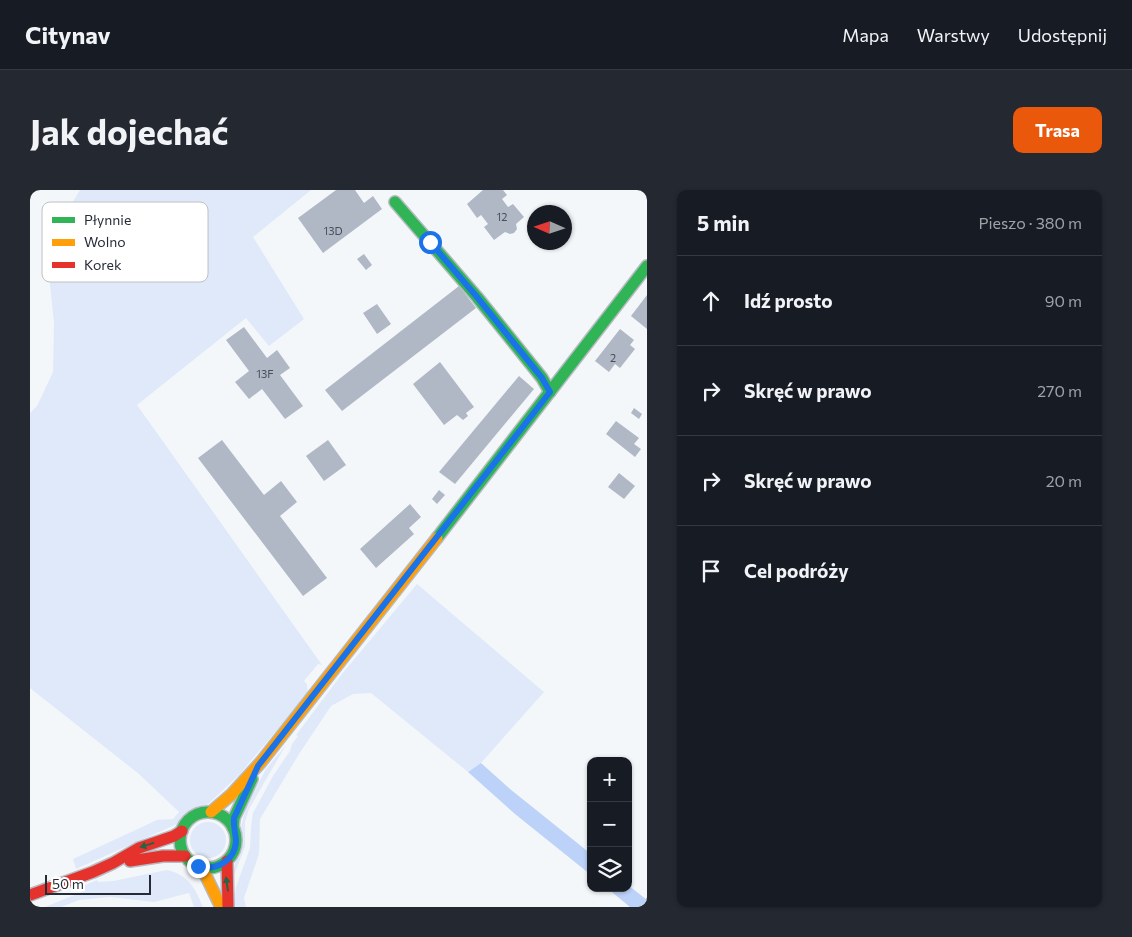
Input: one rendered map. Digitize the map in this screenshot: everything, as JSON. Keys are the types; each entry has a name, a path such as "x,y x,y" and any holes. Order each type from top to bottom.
{"street":[{"path":"395,202 477,297 542,378 550,392"},
{"path":"211,812 228,798 258,766 647,266"},
{"path":"228,907 229,897 225,870 227,860 235,845 234,818 258,766"},
{"path":"30,895 93,872 139,848 174,836 182,831 191,818 200,813 211,812 224,817 233,828"},
{"path":"182,831 180,841 185,856 205,874 221,907"},
{"path":"113,863 163,856 185,856"},
{"path":"198,866 211,868 227,860"}],"shaded area":[{"path":"80,190 311,190 253,237 304,319 269,346 246,318 137,405 322,665 318,664 304,681 307,684 308,693 239,775 206,806 189,812 177,824 76,869 73,859 157,820 173,819 179,812 139,774 30,688 30,413 37,406 53,372 54,323 50,282 208,282 208,202 73,202"},
{"path":"417,584 544,692 481,763 468,772 371,693 353,694 331,706 299,754 260,819 259,854 244,898 246,907 234,907 236,887 250,848 253,813 273,776 290,751 292,744 298,736 296,735 342,674"},
{"path":"286,745 249,809 245,822 245,847 232,880 235,863 242,846 241,827 246,806 266,769"},
{"path":"481,763 510,789 587,851 587,872 515,814 468,772"},
{"path":"208,822 215,823 221,827 225,833 225,847 221,853 215,857 208,858 201,857 195,853 191,847 190,840 191,833 195,827 201,823"},
{"path":"167,870 181,875 190,883 203,907 194,907 189,893 154,902 110,897 79,900 61,907 45,907 84,891 83,886 97,880 98,882 113,881"},
{"path":"632,888 647,900 647,907 630,907 612,892 632,892"}],"building":[{"path":"336,190 355,190 364,203 373,196 382,209 323,253 298,218"},
{"path":"483,190 503,190 507,195 502,199 508,207 513,204 524,217 516,224 517,229 514,233 505,232 494,240 484,227 488,224 481,215 477,218 467,204"},
{"path":"364,254 372,265 366,270 357,259"},
{"path":"459,286 476,308 342,411 325,390"},
{"path":"647,295 647,329 631,316"},
{"path":"377,304 391,324 377,334 363,313"},
{"path":"244,327 267,358 277,350 290,368 280,375 303,406 285,419 262,389 249,399 235,382 249,371 226,340"},
{"path":"620,329 634,340 630,345 635,349 620,368 615,364 609,372 595,361"},
{"path":"440,362 474,407 466,413 468,416 463,420 457,415 444,425 413,384"},
{"path":"519,376 534,389 455,484 439,472"},
{"path":"634,408 642,414 639,419 631,413"},
{"path":"616,421 639,438 634,444 641,449 635,457 606,434"},
{"path":"222,440 264,495 281,481 297,502 280,516 327,578 303,596 198,458"},
{"path":"328,440 346,465 324,481 306,456"},
{"path":"619,473 635,486 624,499 608,487"},
{"path":"439,490 445,495 437,504 432,499"},
{"path":"410,504 421,517 409,528 414,534 376,568 360,549"}],"traffic: fast":[{"path":"395,202 477,297 542,378 550,392"},
{"path":"437,538 647,266"},
{"path":"233,828 234,818 252,779"},
{"path":"208,812 219,814 228,820 234,829 236,840 234,851 228,860 219,866 208,868 197,866 188,860 182,851 180,840 182,829 188,820 197,814 208,812"}],"traffic: slow":[{"path":"211,812 232,794 261,762 437,538"},
{"path":"198,866 205,874 221,907"}],"traffic: jam":[{"path":"30,895 93,872 139,848 174,836 182,831"},
{"path":"130,861 163,856 185,856"},
{"path":"227,861 228,907"}],"route":[{"path":"198,866 211,868 222,864 231,856 236,839 233,828 234,818 258,766 485,478 550,392 542,378 430,242"}]}
